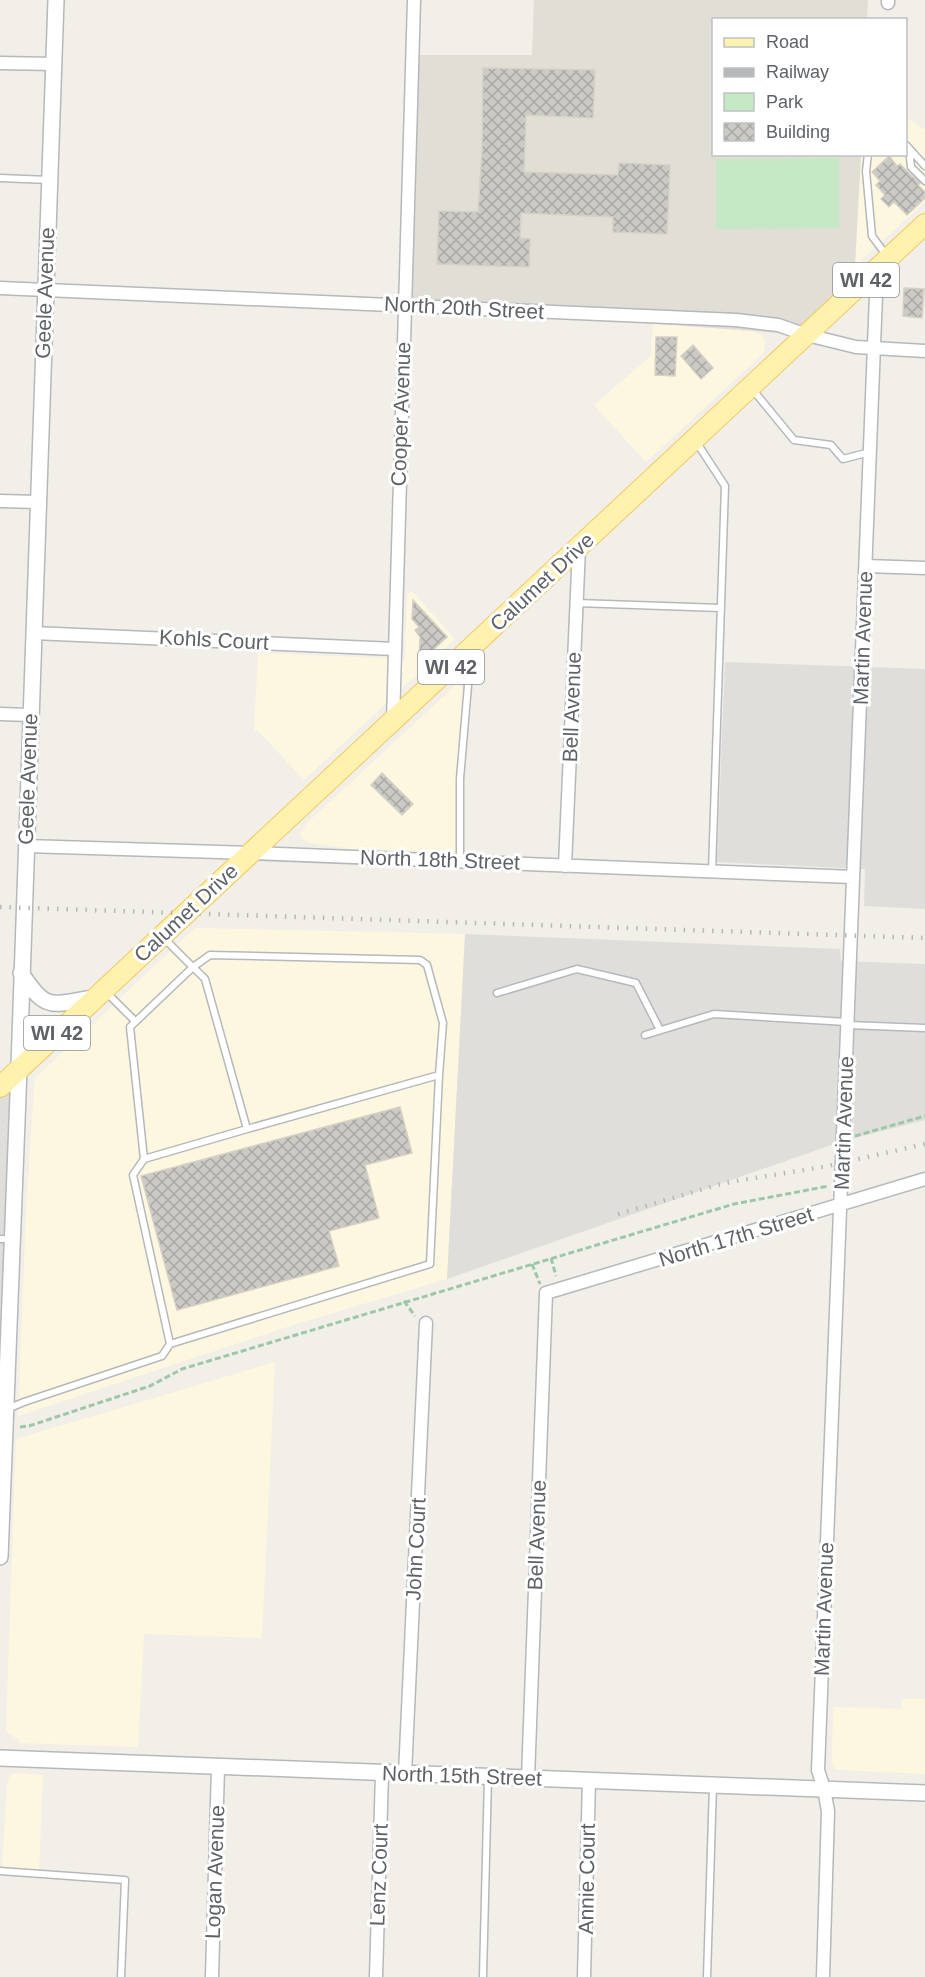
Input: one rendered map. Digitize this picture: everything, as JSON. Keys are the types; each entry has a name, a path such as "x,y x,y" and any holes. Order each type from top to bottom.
{"main road":[{"name":"Calumet Drive","path":"0,1087 925,224"}],"street":[{"name":"Geele Avenue","path":"0,1557 6,1428 3,1410 6,1239 19,1069 56,0"},
{"name":"Cooper Avenue","path":"393,721 414,0"},
{"path":"0,63 54,64"},
{"name":"Martin Avenue","path":"823,1977 828,1811 818,1770 874,349 883,263"},
{"name":"North 20th Street","path":"0,288 736,320 778,325 845,345 874,349 925,351"},
{"path":"0,501 37,502"},
{"name":"Bell Avenue","path":"565,866 579,548"},
{"path":"866,566 925,568"},
{"name":"Kohls Court","path":"33,633 395,649"},
{"path":"0,714 30,715"},
{"name":"North 18th Street","path":"26,846 853,877"},
{"path":"21,973 37,996 47,1003 57,1003 99,993"},
{"name":"North 17th Street","path":"546,1293 925,1179"},
{"name":"Bell Avenue","path":"528,1778 546,1293"},
{"name":"John Court","path":"405,1774 426,1323"},
{"name":"North 15th Street","path":"0,1758 925,1793"},
{"name":"Logan Avenue","path":"212,1977 219,1767"},
{"name":"Lenz Court","path":"376,1977 382,1773"},
{"name":"Annie Court","path":"585,1977 589,1780"}],"lane":[{"path":"907,147 925,166"},
{"path":"907,147 911,167 925,181"},
{"path":"868,156 866,171 872,236 883,263"},
{"path":"0,178 49,180"},
{"path":"750,387 794,440 831,445 843,459 870,452"},
{"path":"694,440 725,486 711,872"},
{"path":"577,603 721,608"},
{"path":"460,658 468,685 460,779 460,861"},
{"path":"161,935 205,979 247,1129"},
{"path":"3,1410 162,1356 170,1344 430,1264 443,1023 424,961 210,955 193,967 135,1021 130,1029 144,1159 134,1175 170,1344"},
{"path":"497,993 577,969 636,983 660,1030"},
{"path":"99,993 135,1021"},
{"path":"645,1035 714,1014 925,1028"},
{"path":"144,1159 439,1075"},
{"path":"483,1977 488,1777"},
{"path":"707,1977 712,1785"},
{"path":"0,1871 125,1880 121,1977"}],"path":[{"path":"860,1135 925,1116"},
{"path":"6,1428 29,1426 150,1386 182,1369 734,1204 831,1186"},
{"path":"551,1258 559,1289"},
{"path":"532,1264 546,1293"},
{"path":"404,1301 418,1320 426,1323"}],"shaded area":[{"path":"534,0 868,0 867,18 712,18 712,156 861,156 855,265 877,269 807,335 405,305 412,55 532,55"},
{"path":"907,118 925,130 925,202 855,266 861,156 907,156"},
{"path":"653,324 753,331 762,335 765,343 764,352 758,358 646,462 594,405 651,356"},
{"path":"412,591 455,639 304,780 258,731 254,731 258,653 405,659 407,594"},
{"path":"725,662 925,669 925,909 864,906 865,869 717,862"},
{"path":"458,683 464,692 457,787 456,853 352,849 303,840 300,834 306,824"},
{"path":"195,928 465,934 447,1279 296,1324 18,1416 26,1214 36,1077"},
{"path":"465,934 840,949 841,961 925,964 925,1120 843,1141 447,1279"},
{"path":"19,1069 0,1388 0,1087"},
{"path":"275,1362 262,1638 144,1634 138,1747 20,1743 6,1729 16,1439"},
{"path":"902,1699 925,1699 925,1774 835,1769 832,1765 833,1707 901,1709"},
{"path":"15,1773 43,1775 39,1870 2,1868 7,1784 9,1777"}],"green space":[{"path":"839,158 839,228 716,229 716,159"}],"building":[{"path":"483,68 595,70 593,118 526,115 524,172 618,175 619,163 670,165 667,234 613,232 613,217 521,213 520,238 530,239 529,267 437,264 439,211 478,212 482,153"},
{"path":"889,156 897,166 900,164 920,183 918,185 925,192 925,198 907,215 894,202 889,207 881,199 885,195 876,185 880,181 872,172"},
{"path":"904,288 924,289 922,318 903,316"},
{"path":"656,337 677,337 675,376 655,375"},
{"path":"693,345 713,368 701,379 681,356"},
{"path":"413,600 447,637 419,663 420,637 415,630 419,627 412,619"},
{"path":"382,773 413,804 402,815 371,785"},
{"path":"400,1107 412,1153 365,1165 379,1218 329,1231 339,1266 177,1310 141,1176"}],"railway":[{"path":"0,907 925,938"},
{"path":"618,1214 724,1183 828,1166 925,1144"}]}
